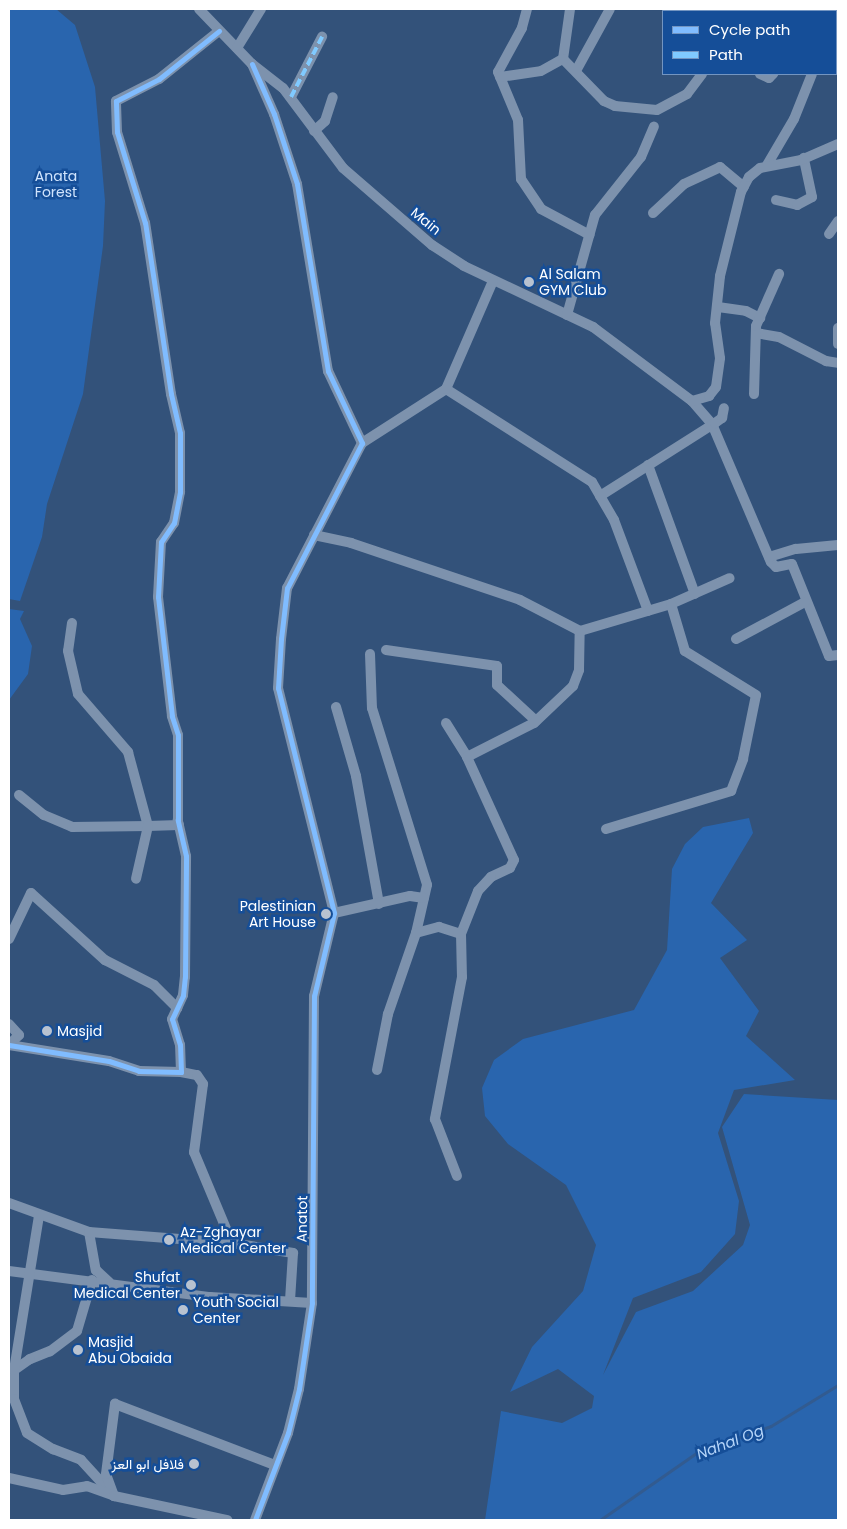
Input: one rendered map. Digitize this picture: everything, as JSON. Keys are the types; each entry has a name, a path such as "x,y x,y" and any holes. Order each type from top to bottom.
{"street":[{"name":"Main","path":"199,9 252,64 283,88 343,168 382,204 449,257 493,281 567,315 613,340 688,399 712,424 769,557"},
{"path":"237,48 261,9"},
{"path":"527,9 522,28 499,66 500,77 518,120 519,166 526,188 552,218 590,235"},
{"path":"563,59 570,9"},
{"path":"577,69 610,9"},
{"path":"181,1072 180,1045 172,1020 183,995 186,949 186,856 179,825 178,735 172,716 158,597 161,542 174,523 180,492 180,433 170,394 147,232 117,132 116,100 159,79 219,30"},
{"path":"290,97 322,37"},
{"path":"500,77 541,70 563,59"},
{"path":"563,59 577,69 604,100 651,110 668,106 687,94 701,75"},
{"path":"252,64 268,96 297,184 328,371 362,443"},
{"path":"767,166 794,119 812,75"},
{"path":"268,96 272,87 283,88"},
{"path":"314,131 325,122 333,96"},
{"path":"567,315 595,215 641,157 654,127"},
{"path":"688,399 709,396 716,386 718,307 722,266 744,187 749,177 767,166 804,158 838,144"},
{"path":"776,200 798,205 812,197 804,158"},
{"path":"653,213 684,184 720,167 744,187"},
{"path":"829,234 838,220"},
{"path":"754,394 756,333 760,318 780,274"},
{"path":"424,898 410,896 334,913 278,688 287,588 362,443 446,389 493,281"},
{"path":"718,307 746,311 760,318"},
{"path":"838,328 838,344"},
{"path":"756,333 779,337 826,362 838,363"},
{"path":"446,389 562,461 592,482 614,520 648,611"},
{"path":"600,496 722,418 724,408"},
{"path":"648,465 695,594"},
{"path":"314,535 351,543 520,600 580,631 671,604 730,578"},
{"path":"838,545 796,549 769,557 776,567 792,564 804,602 829,656 838,655"},
{"path":"736,639 804,602"},
{"path":"606,828 730,791 743,759 756,695 685,651 671,604"},
{"path":"72,623 68,651 78,694 128,752 148,826 136,879"},
{"path":"467,757 536,721 573,686 579,670 580,631"},
{"path":"386,650 497,666 497,685 536,721"},
{"path":"370,654 372,708 427,877 416,933 388,1014 377,1070"},
{"path":"336,707 356,776 379,904"},
{"path":"446,723 467,757 514,860 510,868 491,877 478,891 461,934 462,977 435,1119 457,1176"},
{"path":"19,795 44,815 72,827 179,825"},
{"path":"9,939 31,893 105,960 154,985 177,1008"},
{"name":"Anatot","path":"255,1520 299,1389 312,1303 314,996 334,913"},
{"path":"416,933 439,928 461,934"},
{"path":"9,1024 19,1035 9,1045 109,1061 139,1071 181,1072 197,1075 203,1084 194,1152 232,1243"},
{"path":"9,1203 89,1232 232,1243 293,1253 290,1302"},
{"path":"39,1214 24,1272 20,1319 12,1364 14,1399 27,1433 53,1449 81,1460 114,1496"},
{"path":"89,1232 96,1270 110,1282"},
{"path":"9,1269 210,1297 312,1303"},
{"path":"12,1364 77,1331 92,1280"},
{"path":"9,1318 20,1319"},
{"path":"114,1496 106,1474 115,1404 275,1465"},
{"path":"9,1478 63,1490 87,1486 114,1496 227,1520"}],"green space":[{"name":"Anata Forest","path":"9,9 56,9 75,25 95,87 105,201 103,246 83,394 47,504 42,537 20,601 9,599"},
{"path":"9,609 24,611 20,619 32,646 28,674 9,700"},
{"path":"749,818 753,833 711,903 747,940 720,958 759,1011 746,1036 795,1080 734,1090 718,1133 739,1201 735,1234 701,1272 633,1298 603,1375 636,1312 693,1291 743,1245 750,1225 722,1127 744,1094 838,1100 838,1520 485,1520 501,1411 562,1423 592,1408 594,1396 558,1369 510,1392 532,1347 583,1291 596,1245 566,1185 508,1144 485,1116 482,1088 494,1060 523,1039 634,1010 667,950 672,869 685,844 703,827"}],"waterway":[{"name":"Nahal Og","path":"600,1520 698,1452 771,1426 838,1385"}],"marked path":[{"path":"291,97 322,37"}],"cycle path":[{"path":"9,1045 109,1061 139,1071 181,1072 180,1045 172,1019 183,995 185,977 186,856 178,820 178,735 172,716 158,597 161,542 174,523 180,492 180,433 171,394 145,223 117,132 116,101 159,79 219,31"},
{"path":"252,64 274,114 297,184 328,371 362,443 287,588 281,639 278,688 334,913 314,996 312,1303 299,1389 288,1433 255,1520"}],"place":[{"name":"Al Salam GYM Club","path":"529,282"},
{"name":"Palestinian Art House","path":"326,914"},
{"name":"Masjid","path":"47,1031"},
{"name":"Az-Zghayar Medical Center","path":"169,1240"},
{"name":"Shufat Medical Center","path":"191,1285"},
{"name":"Youth Social Center","path":"183,1310"},
{"name":"Masjid Abu Obaida","path":"78,1350"},
{"name":"فلافل ابو العز","path":"194,1464"}]}
